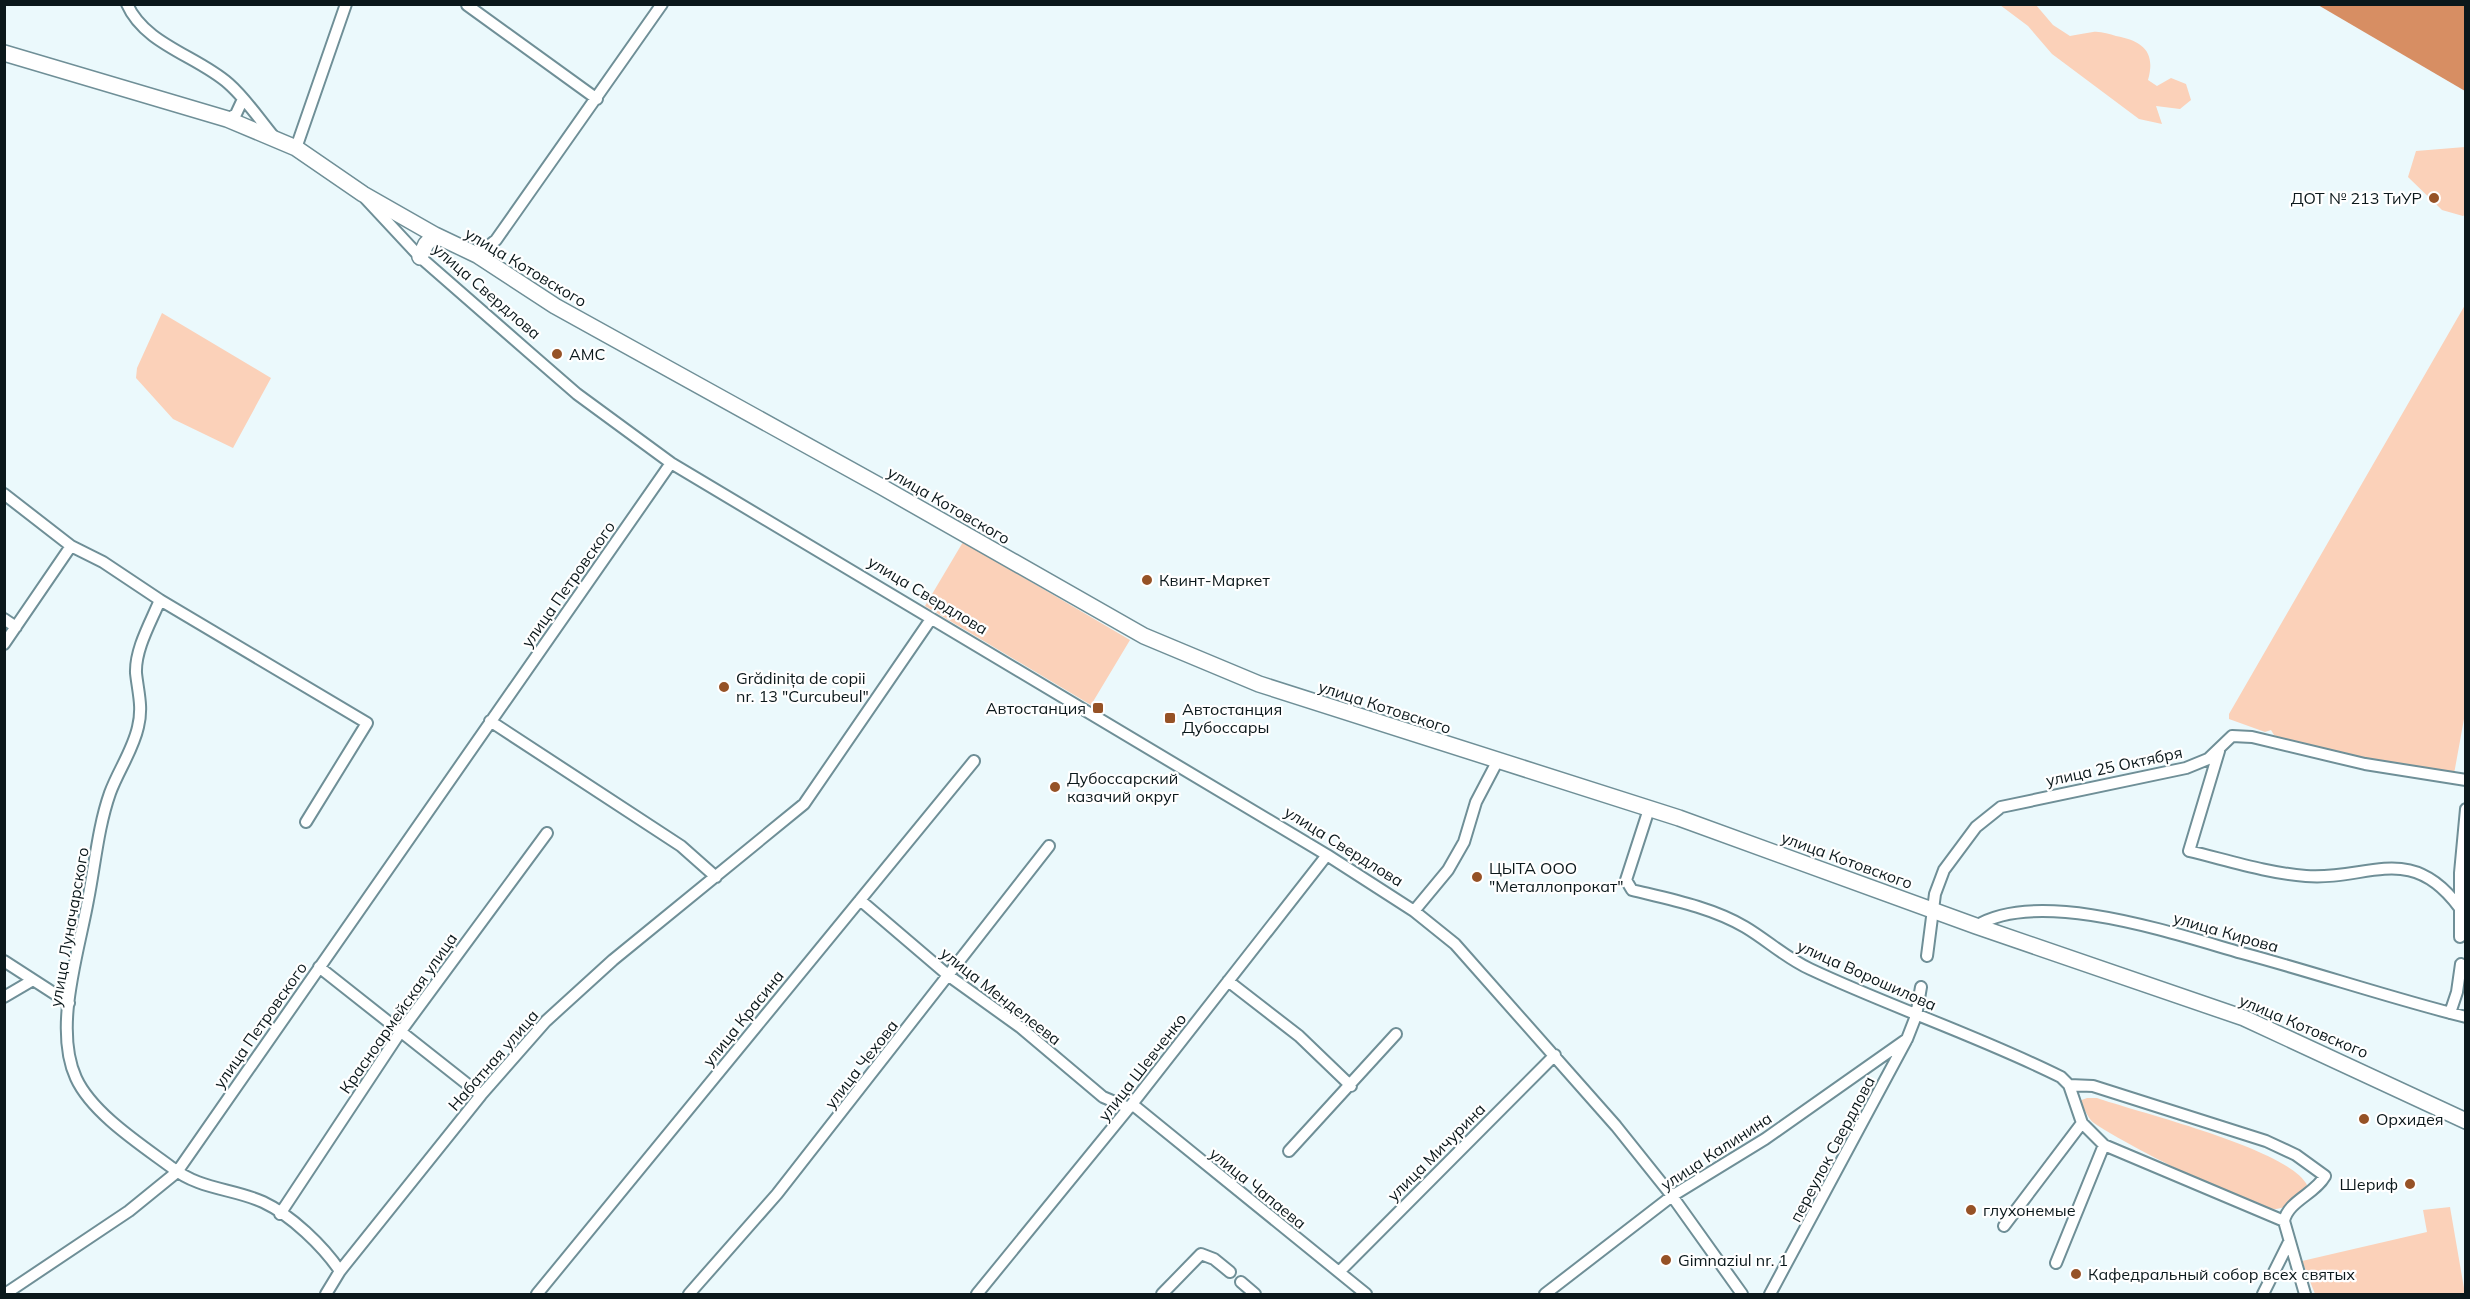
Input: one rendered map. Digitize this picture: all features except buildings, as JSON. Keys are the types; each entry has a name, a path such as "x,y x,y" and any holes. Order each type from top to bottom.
{"highway":[{"name":"улица Свердлова","path":"4,53 227,119 274,137 296,148 363,194"},
{"name":"улица Котовского","path":"363,194 435,235 477,255 555,306 882,487 1124,627 1259,684 1732,837 1976,926 2244,1018 2462,1119 2466,1136"},
{"path":"420,257 426,244 435,235"}],"street":[{"path":"127,4 134,17 152,35 211,71 243,99 274,137"},
{"path":"296,148 346,4"},
{"path":"477,255 496,240 662,4"},
{"path":"467,5 597,99"},
{"path":"227,119 236,114 243,99"},
{"name":"улица Свердлова","path":"363,194 420,257 577,394 671,463 1327,855 1414,911 1455,944 1555,1055 1672,1196 1742,1294"},
{"name":"улица Петровского","path":"5,1294 129,1211 177,1172 671,463"},
{"path":"4,494 71,546 103,562 160,600 366,723 306,822"},
{"path":"4,645 71,546"},
{"name":"улица Луначарского","path":"160,600 139,654 136,671 141,697 138,728 110,795 98,844 69,1003 68,1049 76,1078 91,1101 128,1135 177,1172 208,1188 264,1202 325,1249 340,1271"},
{"path":"4,619 16,627"},
{"name":"Набатная улица","path":"326,1294 340,1271 481,1095 546,1021 613,960 804,804 931,619"},
{"path":"490,721 604,794 624,811 681,846 716,877"},
{"name":"улица 25 Октября","path":"1927,956 1935,894 1944,870 1976,827 2001,807 2186,768 2208,759 2232,735 2252,737 2365,764 2466,780"},
{"path":"2219,750 2189,851 2308,876 2390,867 2403,869 2420,874 2437,884 2450,894 2459,906"},
{"name":"улица Красина","path":"542,1293 974,761"},
{"path":"1414,911 1438,885 1454,861 1464,842 1476,802 1497,762"},
{"name":"улица Ворошилова","path":"1648,809 1626,880 1632,890 1711,912 1744,926 1807,968 1916,1016 1965,1032 2061,1077 2069,1085 2093,1086 2228,1127 2296,1155 2325,1176 2315,1190 2291,1207 2284,1221"},
{"path":"2460,937 2459,906 2466,809"},
{"name":"Красноармейская улица","path":"280,1214 400,1031 547,833"},
{"name":"улица Чехова","path":"689,1294 777,1194 1049,846"},
{"name":"улица Шевченко","path":"977,1294 1131,1106 1327,855"},
{"name":"улица Менделеева","path":"860,900 949,976 1020,1027 1103,1097 1131,1106"},
{"name":"улица Кирова","path":"1976,926 2001,914 2052,911 2150,927 2466,1017"},
{"path":"4,961 69,1003"},
{"path":"2450,1013 2457,992 2461,964"},
{"path":"319,966 481,1095"},
{"path":"4,997 33,980"},
{"path":"1228,981 1299,1036 1351,1086"},
{"name":"переулок Свердлова","path":"1770,1294 1907,1039 1916,1016 1921,987"},
{"path":"1289,1151 1351,1086 1396,1034"},
{"name":"улица Калинина","path":"1545,1294 1672,1196 1765,1138 1907,1039"},
{"name":"улица Мичурина","path":"1339,1272 1555,1055"},
{"path":"2069,1085 2082,1123 2104,1145 2284,1221 2305,1294"},
{"name":"улица Чапаева","path":"1131,1106 1366,1294"},
{"path":"2004,1226 2082,1123"},
{"path":"2056,1263 2104,1145"},
{"path":"2263,1294 2289,1242"},
{"path":"1162,1294 1197,1258 1205,1254 1230,1272"},
{"path":"1241,1282 1255,1294"}],"shaded area":[{"path":"2000,5 2036,5 2053,25 2070,36 2099,32 2134,41 2149,55 2148,80 2157,86 2171,78 2186,84 2191,100 2180,109 2156,106 2162,124 2139,119 2052,54 2028,26"},
{"path":"2318,5 2465,5 2465,91"},
{"path":"2465,147 2466,214 2463,216 2442,210 2408,177 2416,151"},
{"path":"2465,305 2466,708 2454,774 2341,754 2274,735 2271,730 2265,732 2229,719 2229,714"},
{"path":"162,313 271,378 233,448 173,419 136,378 137,368"},
{"path":"963,542 1130,640 1091,705 925,606"},
{"path":"2097,1098 2244,1146 2273,1158 2295,1172 2307,1185 2299,1197 2290,1204 2276,1209 2241,1198 2214,1187 2107,1132 2090,1119 2079,1101"},
{"path":"2450,1207 2465,1294 2315,1294 2302,1261 2427,1232 2423,1210"}],"place":[{"name":"ДОТ № 213 ТиУР","path":"2434,198"},
{"name":"AMC","path":"557,354"},
{"name":"Квинт-Маркет","path":"1147,580"},
{"name":"Grădinița de copii nr. 13 \"Curcubeul\"","path":"724,687"},
{"name":"Автостанция","path":"1098,708"},
{"name":"Автостанция Дубоссары","path":"1170,718"},
{"name":"Дубоссарский казачий округ","path":"1055,787"},
{"name":"ЦЫТА ООО \"Металлопрокат\"","path":"1477,877"},
{"name":"Орхидея","path":"2364,1119"},
{"name":"Шериф","path":"2410,1184"},
{"name":"глухонемые","path":"1971,1210"},
{"name":"Gimnaziul nr. 1","path":"1666,1260"},
{"name":"Кафедральный собор всех святых","path":"2076,1274"}]}
